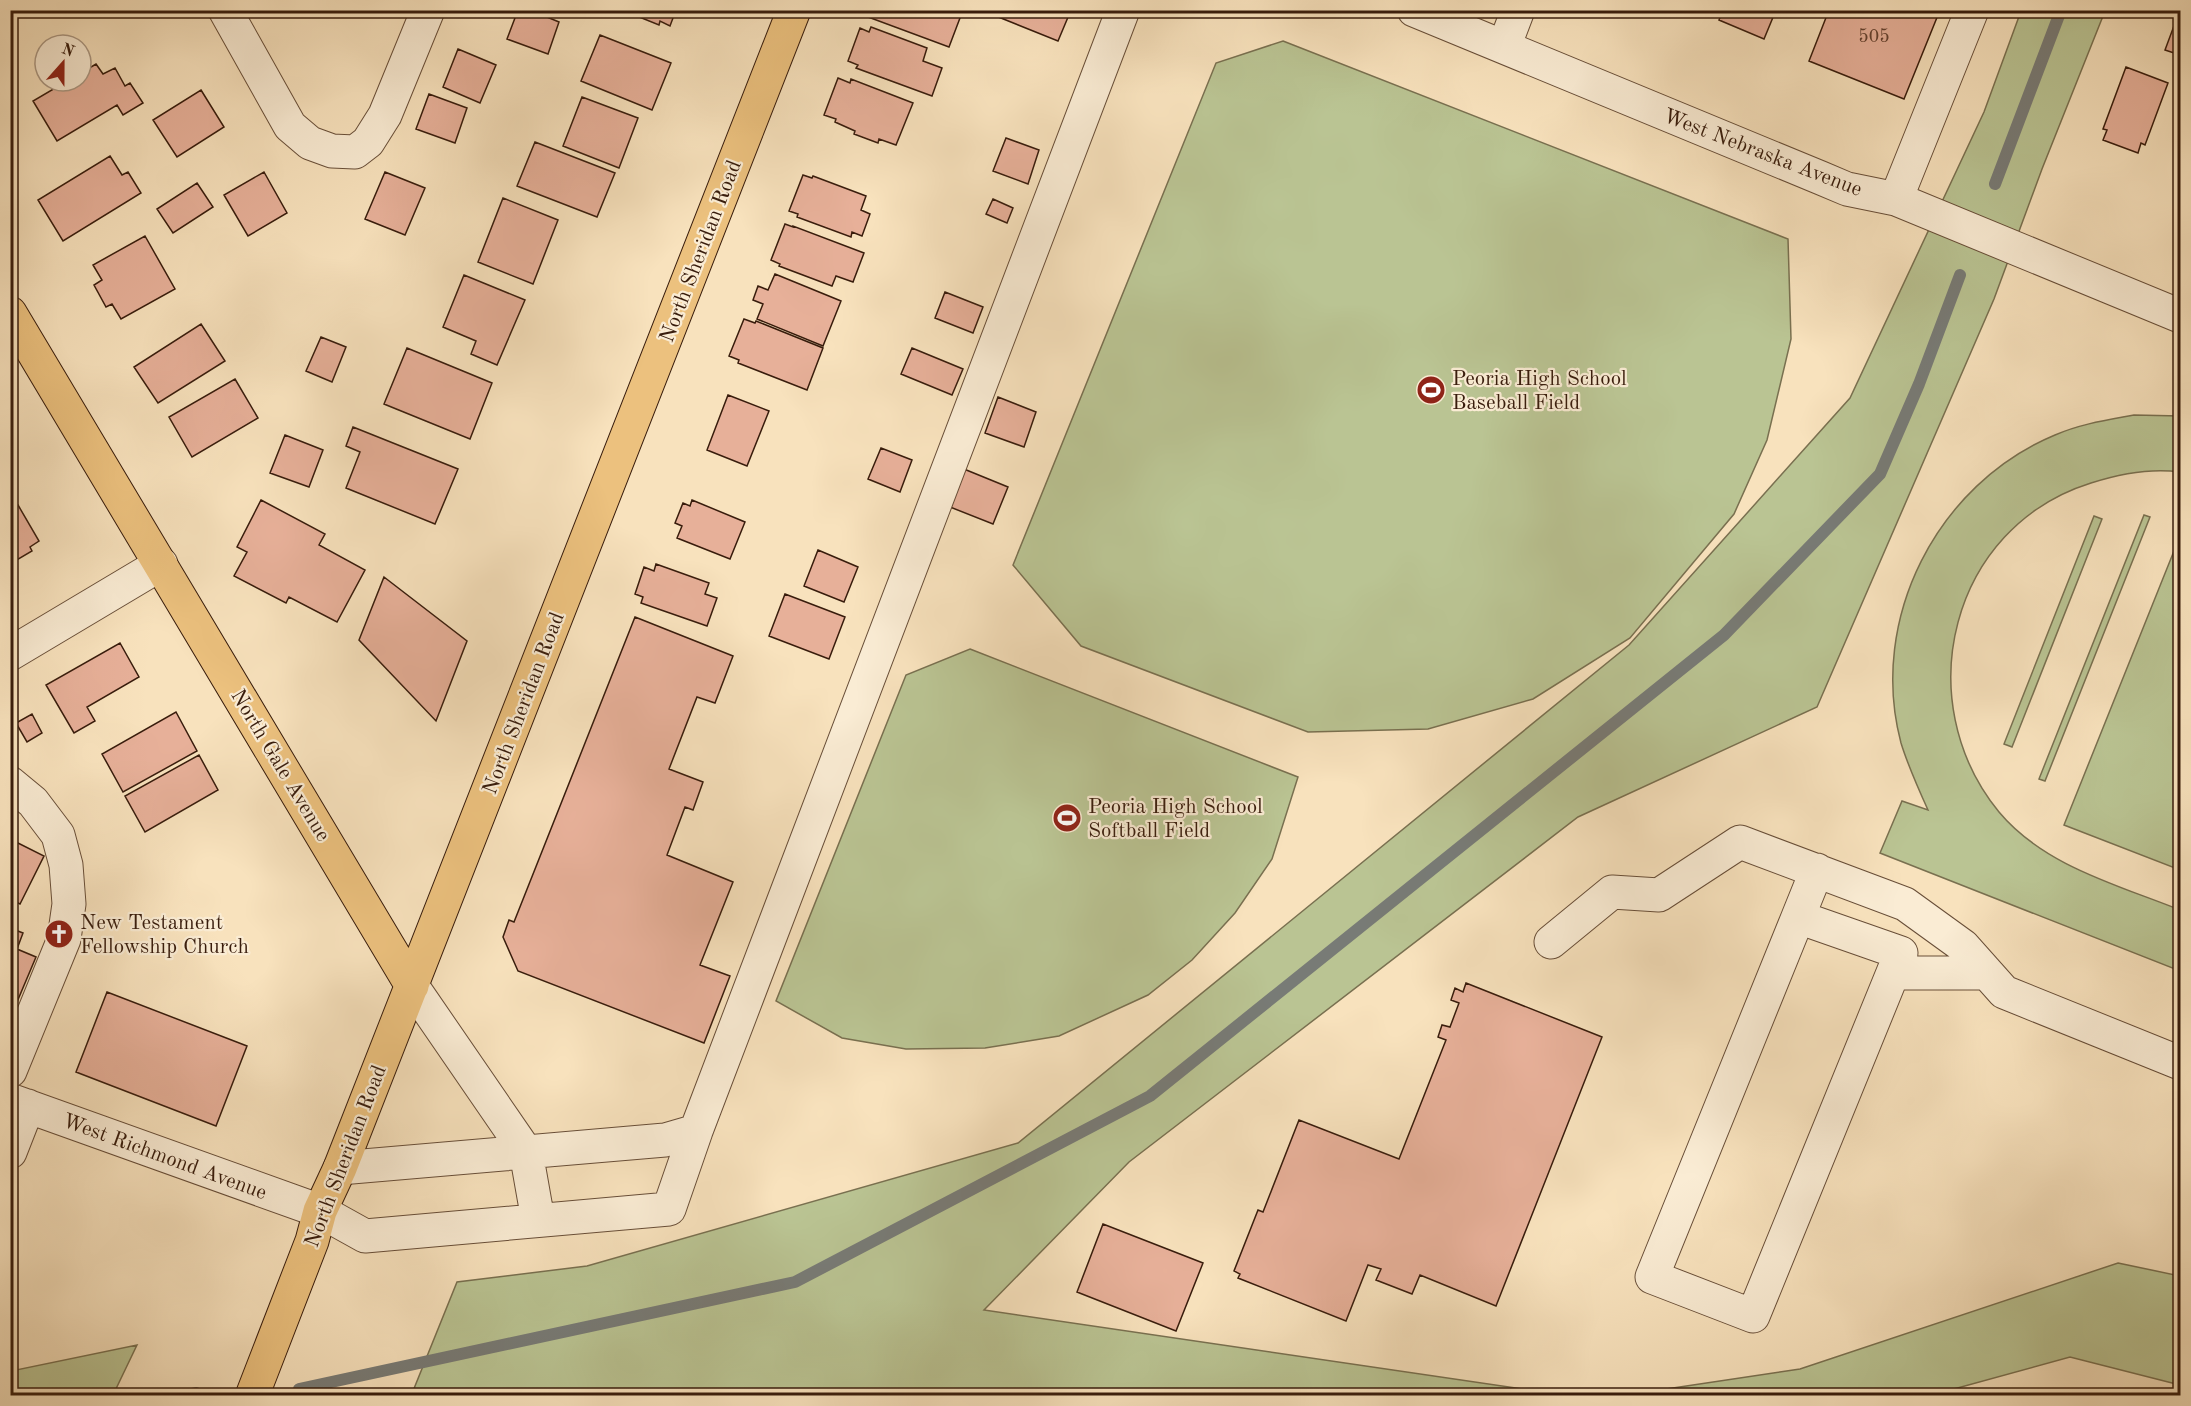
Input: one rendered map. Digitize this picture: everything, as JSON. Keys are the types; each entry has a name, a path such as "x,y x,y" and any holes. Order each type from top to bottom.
{"main road":[{"name":"North Sheridan Road","path":"252,1395 312,1241 320,1211 340,1168 412,986 794,10"},
{"name":"North Gale Avenue","path":"10,312 412,986"}],"street":[{"path":"225,10 290,126 310,143 332,151 355,152 368,142 385,115 428,10"},
{"path":"340,1168 665,1140 696,1131 1123,10"},
{"name":"West Nebraska Avenue","path":"1414,10 1847,189 1896,199 2181,316"},
{"path":"1504,47 1518,10"},
{"path":"1896,199 1972,10"},
{"path":"10,654 161,564"},
{"path":"10,783 33,802 58,836 66,865 69,904 64,939 10,1071"},
{"path":"1551,942 1612,892 1659,895 1740,842 1905,904 1963,946 2004,992 2181,1064"},
{"path":"1798,917 1901,953 1753,1316 1652,1277 1817,870"},
{"path":"1893,973 1987,973"},
{"name":"North Gale Avenue","path":"412,986 526,1152 538,1220"},
{"path":"10,1152 20,1103"},
{"name":"West Richmond Avenue","path":"20,1103 320,1211 365,1236 669,1209 696,1131"}],"green space":[{"path":"2021,11 2105,11 2042,169 1994,299 1817,707 1578,817 1129,1162 984,1310 1563,1395 411,1396 457,1282 587,1266 1018,1143 1629,645 1850,398 1984,112"},
{"name":"Peoria High School Baseball Field","path":"1283,41 1788,239 1791,339 1767,440 1734,514 1630,638 1533,699 1428,729 1308,732 1081,646 1013,565 1216,63"},
{"path":"2134,415 2180,416 2180,472 2135,473 2091,483 2043,505 2004,537 1976,577 1958,622 1951,671 1955,720 1971,768 1999,812 2017,831 2038,847 2083,872 2180,910 2180,971 1880,853 1902,801 1928,810 1901,743 1893,696 1895,649 1904,604 1921,561 1946,521 1977,486 2013,457 2064,431"},
{"path":"2144,515 2150,517 2045,781 2039,779"},
{"path":"2094,516 2102,519 2012,747 2004,744"},
{"path":"2180,536 2180,870 2064,825"},
{"name":"Peoria High School Softball Field","path":"970,649 1298,777 1272,859 1235,913 1192,960 1148,995 1059,1036 985,1048 906,1049 842,1038 776,1001 906,675"},
{"path":"2118,1263 2180,1276 2180,1385 2070,1357 1932,1395 1626,1395 1800,1369"},
{"path":"137,1345 113,1395 11,1395 11,1371"}],"building":[{"path":"518,10 530,10 559,22 548,54 507,39"},
{"path":"622,10 676,10 670,26 660,21 659,25"},
{"path":"861,10 963,10 949,47 860,14"},
{"path":"981,10 1071,10 1058,41"},
{"path":"1723,10 1776,10 1764,39 1719,20"},
{"path":"1829,10 1940,10 1904,99 1809,61"},
{"path":"2178,15 2180,16 2180,55 2165,50"},
{"path":"871,27 927,48 923,61 942,68 932,96 856,68 858,65 848,61 860,28 869,32"},
{"path":"600,35 671,63 652,110 581,81"},
{"path":"458,49 496,65 480,103 443,87"},
{"path":"96,64 103,74 115,68 125,86 130,83 143,103 123,115 117,105 57,141 33,101 47,93 93,93 93,66"},
{"path":"2126,67 2168,83 2145,145 2141,143 2138,153 2103,140 2107,130 2103,129"},
{"path":"838,78 850,83 851,79 913,103 896,145 879,139 878,143 854,134 855,131 835,122 836,119 824,115"},
{"path":"201,90 224,127 177,157 153,120"},
{"path":"429,94 467,108 455,143 416,129"},
{"path":"582,97 638,118 619,168 563,146"},
{"path":"1006,138 1039,150 1028,184 993,171"},
{"path":"535,142 615,173 597,217 517,186"},
{"path":"110,156 122,175 128,172 141,193 63,241 38,200"},
{"path":"264,172 287,213 248,236 224,195"},
{"path":"385,172 425,188 405,235 365,219"},
{"path":"803,175 812,178 813,176 866,196 861,210 870,214 862,236 852,232 851,237 797,217 798,214 789,211"},
{"path":"197,183 213,207 173,233 157,209"},
{"path":"503,198 558,220 533,284 478,262"},
{"path":"993,199 1013,208 1007,223 986,214"},
{"path":"785,224 864,253 853,282 836,276 832,286 779,266 780,264 771,260"},
{"path":"145,236 175,289 121,319 112,304 106,307 94,285 102,280 93,265"},
{"path":"775,274 841,301 823,346 757,319 763,304 753,300 758,286 768,290"},
{"path":"464,275 525,300 497,365 471,354 476,341 443,327"},
{"path":"945,292 983,307 973,333 935,318"},
{"path":"744,319 755,323 756,321 823,348 807,390 738,363 739,360 729,356"},
{"path":"201,324 225,361 158,403 134,367"},
{"path":"321,337 346,347 332,382 306,371"},
{"path":"407,348 492,383 470,439 384,404"},
{"path":"912,348 963,369 952,395 901,374"},
{"path":"235,379 258,418 192,457 169,417"},
{"path":"728,395 769,411 747,466 707,450"},
{"path":"998,397 1036,412 1024,447 985,433"},
{"path":"353,427 458,469 435,524 346,488 360,452 346,446"},
{"path":"285,435 323,450 309,487 270,473"},
{"path":"881,448 912,460 900,492 868,479"},
{"path":"959,467 1008,487 993,524 945,505"},
{"path":"261,500 325,534 319,545 365,570 337,622 289,597 286,603 234,576 247,552 237,547"},
{"path":"692,500 745,522 730,559 677,538 682,526 675,523 683,503 690,506"},
{"path":"18,505 39,541 30,547 32,551 10,564 10,509"},
{"path":"818,550 858,567 844,602 804,586"},
{"path":"656,564 709,583 705,594 717,598 707,626 641,603 643,597 635,594 644,567 654,571"},
{"path":"384,577 467,641 436,721 359,640"},
{"path":"785,594 845,617 829,659 769,636"},
{"path":"635,617 733,656 715,703 697,697 669,769 703,782 693,810 685,807 667,855 733,882 700,965 730,976 704,1043 518,971 503,937 509,920 514,922"},
{"path":"120,643 139,677 87,707 95,721 74,733 46,685"},
{"path":"176,712 197,751 123,792 102,754"},
{"path":"32,714 42,733 27,742 16,723"},
{"path":"199,755 218,790 145,832 125,796"},
{"path":"10,839 44,856 20,904 10,899"},
{"path":"10,928 23,933 17,949 36,957 14,1009 10,1008"},
{"path":"1466,983 1602,1037 1496,1306 1420,1275 1412,1294 1376,1280 1381,1269 1368,1265 1346,1321 1238,1278 1240,1274 1234,1271 1258,1210 1263,1212 1299,1120 1399,1159 1446,1040 1438,1037 1442,1025 1450,1027 1459,1003 1451,1000 1455,988 1463,992"},
{"path":"107,992 247,1046 216,1126 76,1072"},
{"path":"1103,1224 1203,1263 1176,1331 1077,1292"}],"waterway":[{"path":"1995,184 2061,10"},
{"path":"299,1389 795,1282 1150,1096 1724,635 1880,474 1919,384 1960,275"},
{"path":"182,1396 196,1393"}],"place":[{"name":"Peoria High School Baseball Field","path":"1431,390"},
{"name":"Peoria High School Softball Field","path":"1067,818"},
{"name":"New Testament Fellowship Church","path":"59,934"}]}
